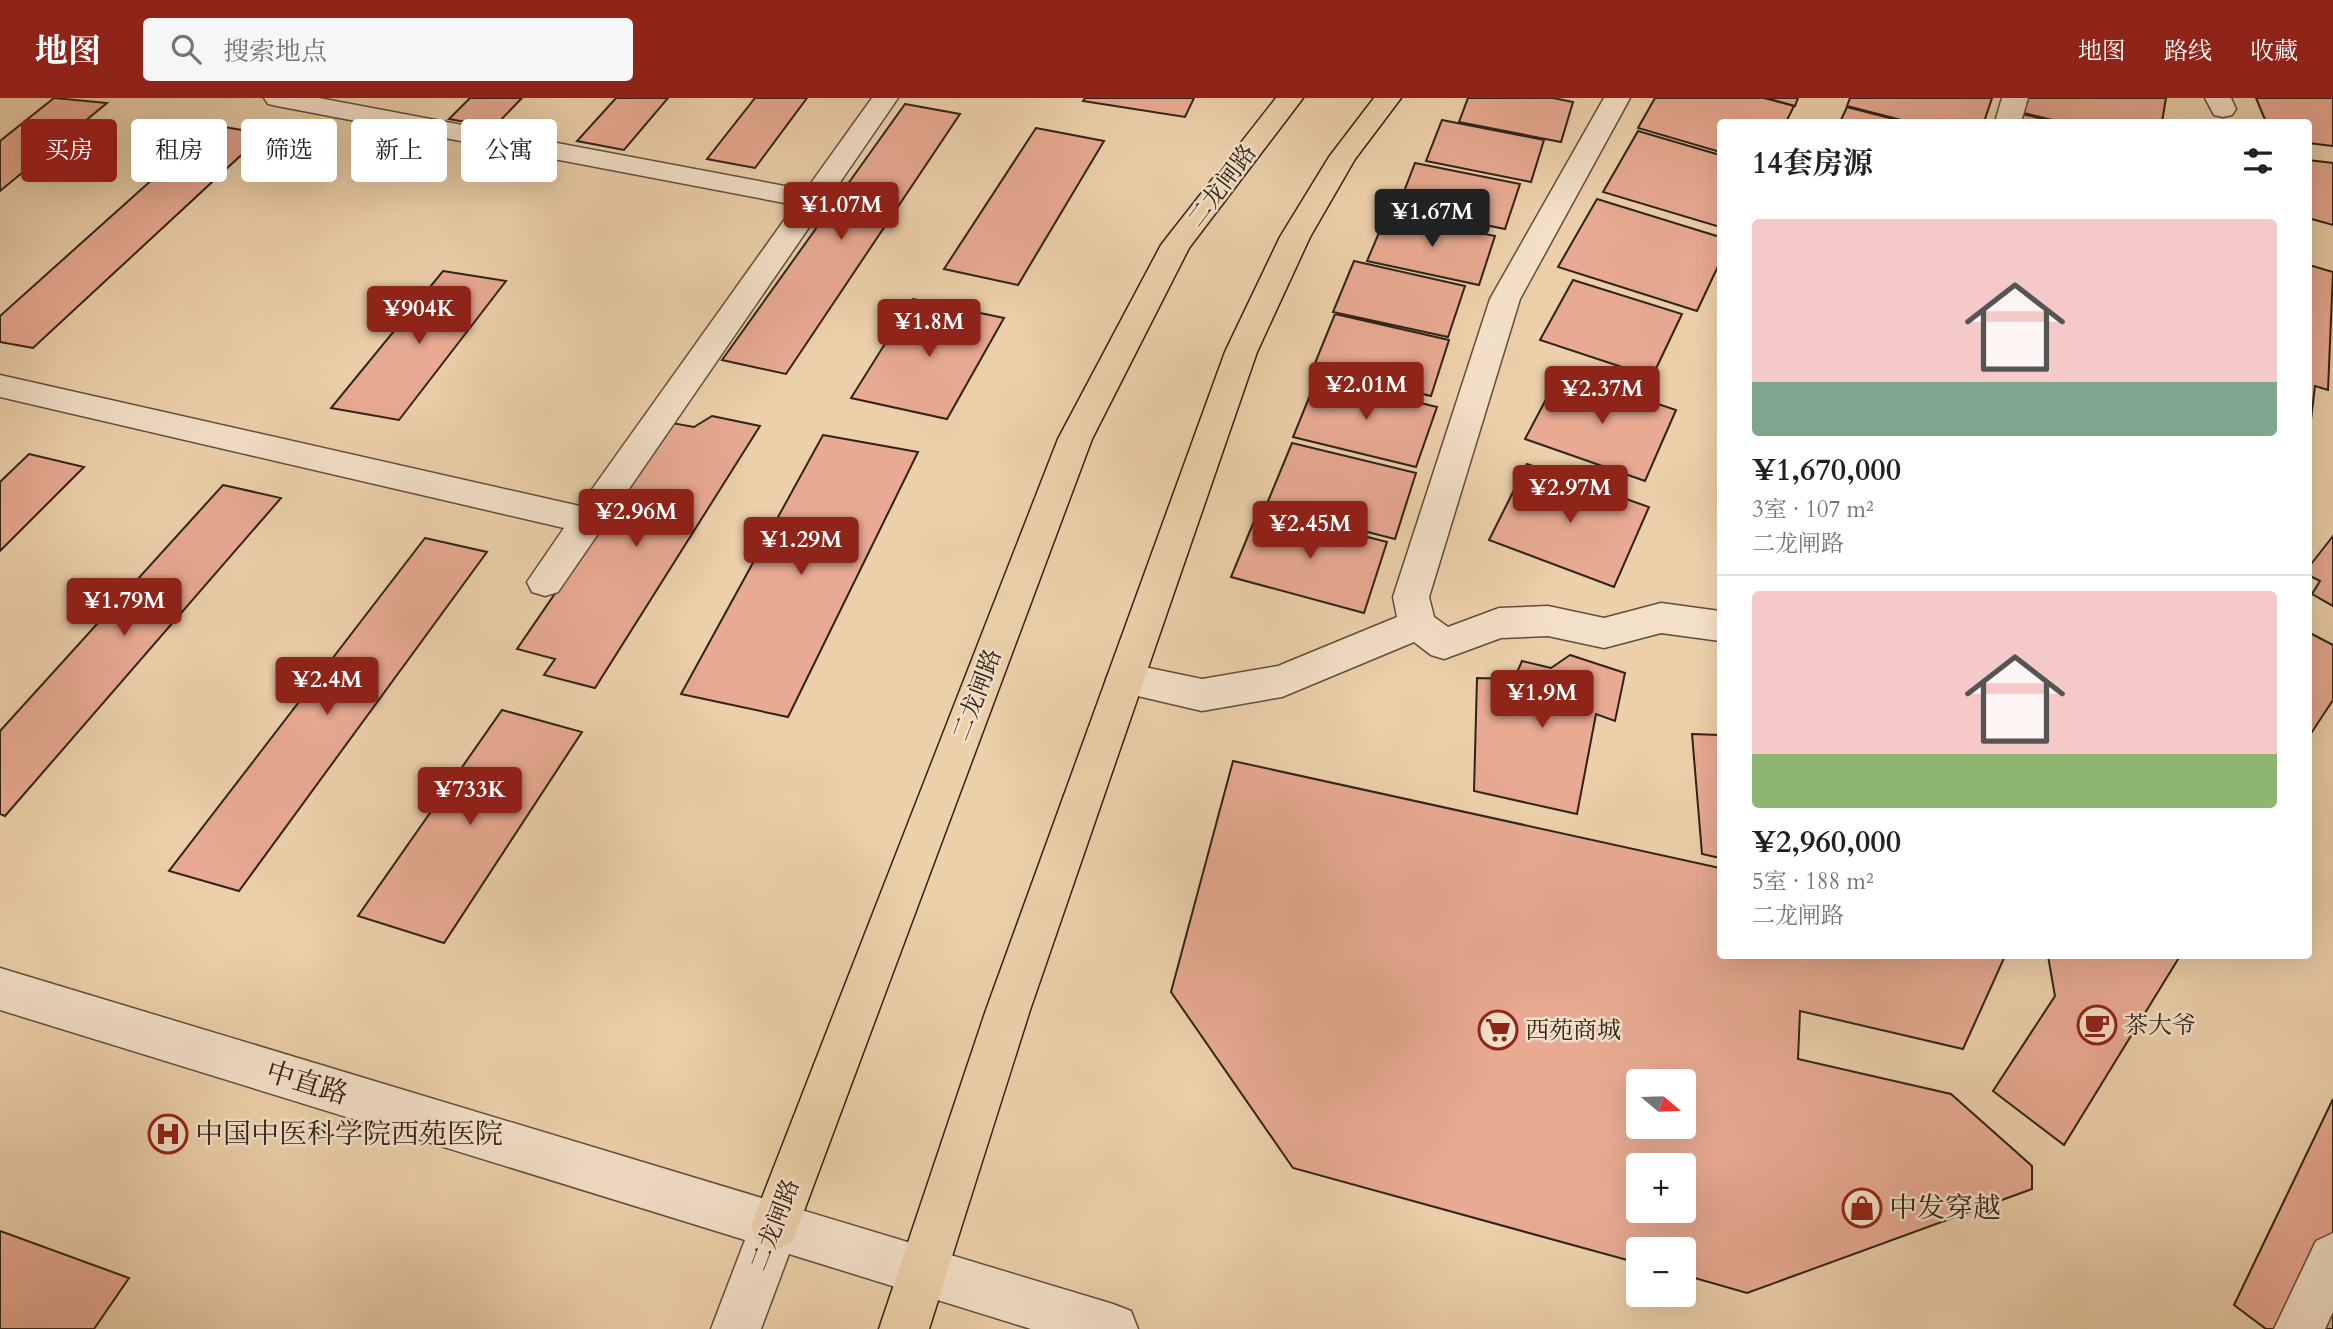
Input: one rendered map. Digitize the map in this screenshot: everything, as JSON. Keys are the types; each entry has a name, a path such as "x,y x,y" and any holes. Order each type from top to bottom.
{"main road":[{"name":"二龙闸路","path":"775,1226 1075,439 1177,245 1290,98"},
{"path":"904,1329 1008,1010 1241,352 1296,237 1343,157 1388,98"}],"street":[{"path":"277,98 813,200"},
{"path":"545,582 885,98"},
{"path":"1617,98 1505,299 1411,597 1417,625 1444,644 1499,623 1548,621 1604,633 1661,618 1717,626"},
{"path":"2009,119 2015,98"},
{"path":"0,386 588,521"},
{"path":"1125,679 1202,695 1283,681 1417,625"},
{"name":"中直路","path":"0,989 923,1273"},
{"name":"二龙闸路","path":"736,1329 775,1226"},
{"path":"2299,1329 2333,1258"},
{"path":"923,1273 1113,1329"}],"building":[{"path":"54,98 107,103 88,119 28,119"},
{"path":"470,98 522,98 502,119 461,119 461,121 449,119"},
{"path":"616,98 668,98 624,150 577,141"},
{"path":"755,98 807,98 755,168 707,159"},
{"path":"1085,98 1194,98 1185,117 1083,101"},
{"path":"1468,98 1553,98 1573,102 1561,142 1459,122"},
{"path":"1655,98 1764,98 1794,106 1788,119 1717,119 1717,151 1638,128"},
{"path":"1766,98 1798,98 1795,106"},
{"path":"1850,98 1992,98 1985,119 1897,119 1847,106"},
{"path":"2024,98 2166,98 2162,119 2049,119 2020,112"},
{"path":"2256,98 2333,98 2333,146 2312,143 2312,119 2265,119"},
{"path":"905,104 960,114 786,374 722,360"},
{"path":"1847,107 1893,119 1841,119"},
{"path":"2022,114 2043,119 2021,119"},
{"path":"1442,120 1544,140 1531,182 1426,161"},
{"path":"21,124 21,174 0,191 0,141"},
{"path":"227,127 241,130 241,155 227,168"},
{"path":"1036,128 1104,141 1018,285 944,269"},
{"path":"1638,131 1717,154 1717,226 1603,192"},
{"path":"2312,160 2333,163 2333,225 2312,219"},
{"path":"1415,163 1520,184 1505,229 1398,207"},
{"path":"149,182 212,182 33,348 0,342 0,316"},
{"path":"1597,199 1717,236 1717,268 1697,311 1558,267"},
{"path":"1387,214 1495,236 1479,285 1367,261"},
{"path":"1354,261 1465,286 1448,337 1333,312"},
{"path":"2312,266 2333,272 2328,390 2315,386 2312,411"},
{"path":"443,271 506,281 399,420 331,408"},
{"path":"1573,280 1682,314 1652,377 1540,340"},
{"path":"913,299 1004,318 947,419 851,398"},
{"path":"1335,314 1449,340 1431,396 1313,368"},
{"path":"1561,371 1676,410 1645,481 1525,439"},
{"path":"1317,378 1437,407 1416,467 1293,437"},
{"path":"712,416 760,426 595,688 544,675 555,659 517,649 672,423 694,427"},
{"path":"823,435 918,452 788,717 681,694"},
{"path":"1292,443 1416,473 1395,539 1266,506"},
{"path":"29,454 84,467 0,551 0,482"},
{"path":"1527,464 1649,507 1614,587 1489,540"},
{"path":"223,485 281,498 5,816 0,814 0,731"},
{"path":"1259,509 1387,542 1364,613 1231,577"},
{"path":"2333,536 2333,606 2312,594 2320,581 2312,577 2312,563"},
{"path":"425,538 487,552 239,891 169,871"},
{"path":"2312,634 2333,645 2333,700 2312,732"},
{"path":"1570,655 1625,673 1615,721 1596,714 1577,814 1474,791 1477,678 1514,679 1522,661 1551,668"},
{"path":"502,710 582,732 444,943 358,916"},
{"path":"1692,734 1717,735 1717,857 1702,854"},
{"name":"西苑商城","path":"1233,761 1717,867 1717,959 2004,959 1963,1049 1800,1011 1798,1059 1951,1094 2032,1166 2032,1189 1747,1293 1696,1278 1696,1237 1626,1237 1626,1260 1293,1168 1171,992"},
{"path":"2049,959 2178,959 2064,1145 1993,1091 2055,996"},
{"path":"2333,1099 2333,1329 2266,1329 2234,1305"},
{"path":"0,1231 129,1278 94,1329 0,1329"}],"place":[{"name":"茶大爷","path":"2097,1025"},
{"name":"西苑商城","path":"1498,1030"},
{"name":"中国中医科学院西苑医院","path":"168,1134"},
{"name":"中发穿越","path":"1862,1208"}]}
